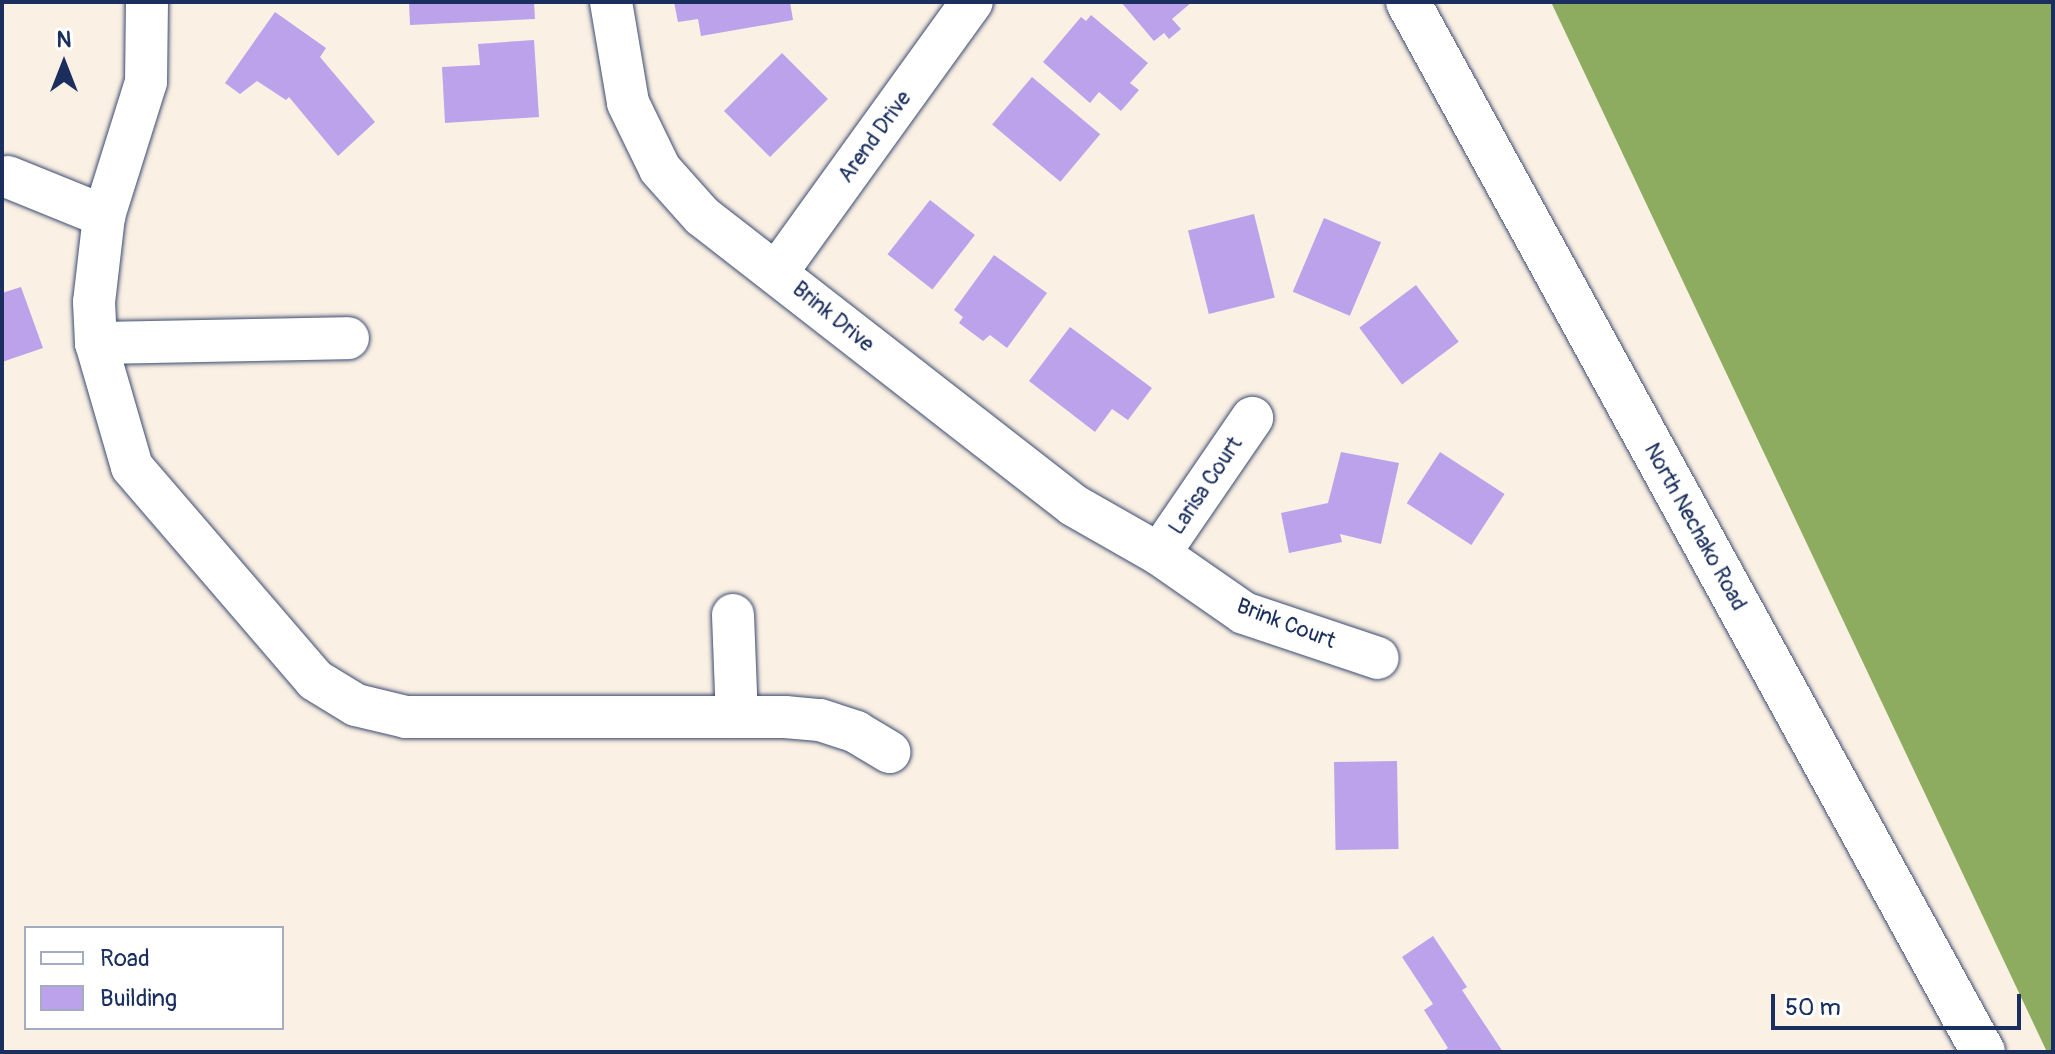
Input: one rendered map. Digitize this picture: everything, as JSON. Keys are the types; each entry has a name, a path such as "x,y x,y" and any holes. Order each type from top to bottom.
{"main road":[{"name":"North Nechako Road","path":"1408,2 1983,1052"}],"street":[{"path":"147,2 146,82 104,216 94,302 96,343 132,467 315,680 356,705 406,717 820,720 856,732 889,752"},
{"name":"Brink Drive","path":"611,2 628,103 660,169 702,216 1073,505 1159,554"},
{"name":"Arend Drive","path":"777,272 972,2"},
{"path":"8,177 104,216"},
{"path":"96,343 348,338"},
{"name":"Larisa Court","path":"1159,554 1252,418"},
{"name":"Brink Court","path":"1159,554 1244,613 1378,658"},
{"path":"733,615 737,717"}],"green space":[{"path":"1551,2 2053,2 2053,1052 2047,1052"}],"building":[{"path":"409,2 534,2 535,19 410,25"},
{"path":"674,2 790,2 793,20 701,36 698,19 678,22"},
{"path":"1121,2 1192,2 1172,19 1181,29 1169,39 1164,33 1154,41"},
{"path":"275,12 326,48 320,57 375,122 338,156 289,97 286,100 257,81 240,94 225,83"},
{"path":"1091,15 1148,63 1130,83 1139,90 1121,111 1099,92 1090,103 1043,62 1081,17 1086,21"},
{"path":"534,40 539,117 445,123 442,67 480,65 478,44"},
{"path":"782,53 828,99 770,157 724,111"},
{"path":"1032,77 1100,134 1060,182 992,124"},
{"path":"930,200 975,235 932,289 888,254"},
{"path":"1254,214 1275,297 1209,314 1188,230"},
{"path":"1324,218 1381,242 1350,316 1293,292"},
{"path":"994,255 1047,293 1007,348 990,335 983,341 959,323 963,317 954,310"},
{"path":"1416,285 1459,342 1402,384 1359,328"},
{"path":"21,287 43,348 2,362 2,293"},
{"path":"1070,327 1152,388 1128,420 1112,409 1095,432 1029,381"},
{"path":"1341,452 1399,463 1381,544 1340,534 1342,542 1289,553 1281,513 1328,503"},
{"path":"1440,452 1505,494 1471,545 1407,503"},
{"path":"1397,761 1399,849 1336,850 1334,762"},
{"path":"1433,936 1467,987 1462,990 1503,1052 1442,1052 1448,1048 1424,1010 1433,1004 1402,957"}]}
